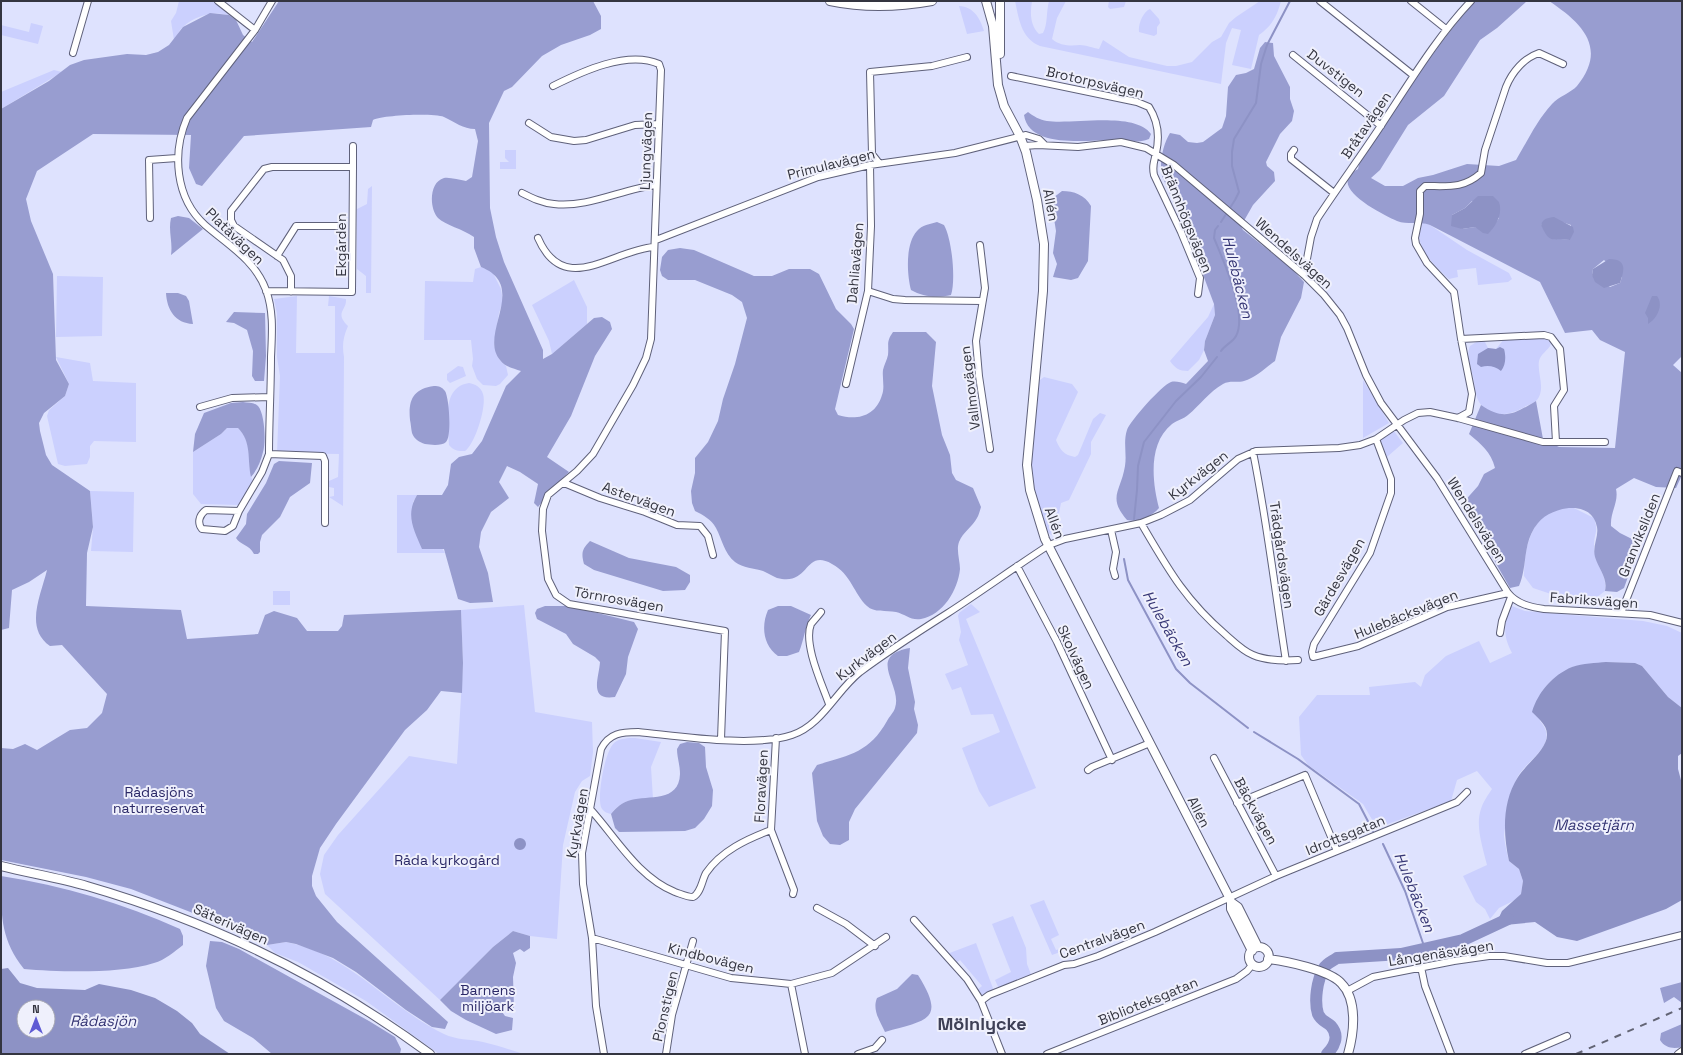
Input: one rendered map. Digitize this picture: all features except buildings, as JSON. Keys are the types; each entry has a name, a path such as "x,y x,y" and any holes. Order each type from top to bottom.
{"street":[{"path":"73,53 88,1"},
{"path":"218,1 255,30"},
{"name":"Platåvägen","path":"239,511 206,510 199,518 200,526 202,529 208,531 229,531 262,472 269,454 271,313 266,291 249,263 204,224 192,208 181,188 177,158 181,133 187,118 255,30 272,1"},
{"path":"830,1 869,5 904,4 932,1"},
{"path":"985,1 995,1"},
{"name":"Allén","path":"985,1 993,26 998,85 1004,106 1011,117 1024,146 1037,200 1044,244 1043,291 1033,393 1028,479 1039,522 1049,545 1230,900 1238,907 1255,949"},
{"name":"Allén","path":"1000,1 999,16 1002,76 1011,117"},
{"path":"1320,1 1413,75"},
{"path":"1411,1 1446,29"},
{"name":"Bråtavägen","path":"1304,275 1313,227 1334,193 1381,126 1413,75 1446,29 1471,1"},
{"path":"1458,418 1469,412 1472,394 1461,339 1454,292 1428,263 1416,244 1415,238 1420,214 1420,191 1425,186 1459,186 1469,182 1481,173 1485,150 1506,87 1510,78 1526,60 1539,53 1563,64"},
{"name":"Duvstigen","path":"1293,55 1381,126"},
{"path":"879,163 872,154 870,72 932,66 967,57"},
{"name":"Ljungvägen","path":"553,86 606,64 643,61 659,64 661,70 656,185 656,240"},
{"name":"Brotorpsvägen","path":"1011,76 1149,106 1158,126 1156,153"},
{"path":"529,123 551,138 574,141 586,140 635,125 659,124"},
{"name":"Wendelsvägen","path":"1020,136 1026,135 1035,137 1045,145"},
{"name":"Primulavägen","path":"656,240 792,185 818,177 879,163 955,153 1020,136"},
{"name":"Wendelsvägen","path":"1024,146 1045,145 1078,147 1121,142 1138,145 1156,153 1174,165 1304,275 1324,295 1340,315 1371,386 1381,403 1449,496 1509,595"},
{"path":"291,292 291,276 283,260 234,226 231,220 231,211 264,169 272,166 353,167 353,146"},
{"path":"1294,150 1291,154 1291,159 1334,193"},
{"name":"Brännhögsvägen","path":"1156,153 1153,164 1154,175 1181,232 1200,278 1198,294"},
{"path":"150,218 149,160 177,158"},
{"name":"Dahliavägen","path":"846,384 868,291 871,226 870,165"},
{"name":"Ekgården","path":"266,291 352,292 353,167"},
{"path":"522,193 540,201 565,205 582,203 625,191 656,185"},
{"path":"277,256 296,226 343,226"},
{"path":"538,238 543,250 552,260 576,268 591,267 630,251 654,246"},
{"name":"Törnrosvägen","path":"656,240 654,246 653,317 651,339 646,358 633,385 592,454 564,482 548,495 543,508 542,520 548,579 556,595 569,604 725,631 720,739"},
{"name":"Vallmovägen","path":"980,245 985,278 976,341 978,376 990,449"},
{"path":"868,291 893,299 982,301"},
{"path":"1461,339 1544,335 1551,337 1556,341 1560,349 1564,390 1554,406 1556,442"},
{"path":"200,407 232,398 270,397"},
{"name":"Kyrkvägen","path":"604,1054 596,1000 592,938 581,866 582,853 601,749 609,738 615,734 638,732 720,739 776,738 792,734 809,726 818,718 850,681 878,659 1049,545 1064,539 1141,523 1190,500 1227,467 1238,459 1253,452 1350,447 1376,439 1412,416 1424,412 1458,418 1543,442 1605,442"},
{"name":"Gärdesvägen","path":"1313,657 1312,652 1314,644 1370,552 1391,493 1391,479 1376,439"},
{"name":"Trädgårdsvägen","path":"1253,452 1263,502 1265,526 1286,661"},
{"path":"269,454 323,456 325,461 325,523"},
{"name":"Granviksliden","path":"1620,613 1677,471 1682,473"},
{"name":"Astervägen","path":"564,482 600,498 645,512 677,525 700,526 708,536 713,555"},
{"path":"1141,523 1178,586 1207,618 1252,655 1274,661 1298,660"},
{"path":"1111,530 1116,552 1113,568 1114,576"},
{"name":"Skolvägen","path":"1017,566 1057,642 1112,760"},
{"path":"1500,633 1509,595"},
{"name":"Fabriksvägen","path":"1509,595 1522,604 1544,609 1650,615 1682,623"},
{"name":"Hulebäcksvägen","path":"1313,657 1358,646 1447,607 1509,595"},
{"path":"821,612 811,625 810,641 829,704"},
{"name":"Floravägen","path":"591,810 634,862 647,875 659,884 691,897 696,896 706,874 717,860 729,850 771,830 776,738"},
{"path":"1088,770 1150,743"},
{"name":"Bäckvägen","path":"1214,758 1276,876"},
{"path":"1237,803 1305,775 1337,851"},
{"name":"Idrottsgatan","path":"1230,900 1276,876 1457,802 1467,792"},
{"path":"771,830 794,890 793,894"},
{"name":"Säterivägen","path":"1,866 85,885 178,915 247,945 339,993 380,1018 430,1054"},
{"name":"Centralvägen","path":"981,1001 989,995 1064,965 1074,964 1098,956 1230,900"},
{"path":"817,908 846,924 874,946"},
{"path":"914,920 967,979 981,1001 1002,1054"},
{"name":"Långenäsvägen","path":"1347,991 1373,977 1421,967 1494,956 1520,958 1546,963 1568,963 1682,935"},
{"name":"Kindbovägen","path":"592,938 731,978 791,984 832,973 886,937"},
{"name":"Pionstigen","path":"666,1054 672,1015 693,941"},
{"path":"1255,949 1266,950 1268,959 1262,966 1253,964 1250,958 1255,949"},
{"path":"1268,959 1311,968 1341,982 1347,991 1351,1004 1353,1023 1348,1054"},
{"name":"Biblioteksgatan","path":"1047,1054 1236,979 1247,971 1253,964"},
{"path":"1421,967 1425,986 1451,1054"},
{"path":"791,984 805,1054"},
{"path":"1525,1054 1567,1036"},
{"path":"858,1054 874,1048 882,1040"},
{"path":"1678,1054 1682,1051"}],"green space":[{"path":"179,1 213,1 229,15 211,14 199,17 182,28 174,40 171,21 176,13"},
{"name":"Rådasjöns naturreservat","path":"279,1 593,1 601,16 601,29 590,35 561,45 542,56 512,87 504,91 489,123 490,208 496,237 504,262 543,350 543,359 552,354 594,318 602,317 610,322 612,329 595,356 571,416 547,457 569,472 538,507 534,503 538,484 520,472 507,466 499,482 509,498 491,512 481,532 479,547 488,573 493,602 470,603 458,599 444,549 422,549 414,529 411,516 413,502 417,495 442,495 448,485 451,464 459,457 472,454 482,441 506,386 521,371 504,364 500,360 495,349 494,337 502,298 501,286 495,275 481,267 474,248 474,237 438,218 433,208 433,190 439,180 444,178 452,178 466,181 472,177 478,141 475,129 463,127 444,117 430,115 408,115 379,118 373,120 371,127 244,136 202,186 196,184 189,168 191,135 93,134 37,171 26,199 31,221 53,274 56,360 69,384 65,396 44,413 39,423 40,431 46,455 52,465 90,491 93,527 87,553 86,606 181,610 187,639 258,634 265,615 274,611 297,618 307,631 338,631 342,626 344,615 461,610 463,663 462,693 441,691 427,710 405,730 320,848 312,876 312,886 316,896 337,922 448,1022 445,1029 432,1027 406,1010 356,972 333,958 296,944 286,942 267,945 247,934 131,889 86,877 1,860 1,748 13,749 25,744 37,750 70,730 87,728 102,713 107,694 62,645 50,646 42,639 36,621 36,611 47,570 29,582 12,590 9,628 1,630 1,109 49,81 70,65 84,60 127,54 146,55 158,52 169,45 183,27 210,13 229,15 236,20 243,35 252,42"},
{"path":"1015,1 1032,1 1031,19 1039,34 1043,33 1045,29 1049,1 1066,1 1057,18 1052,39 1058,43 1082,45 1099,49 1103,40 1129,57 1167,66 1176,66 1192,62 1212,42 1221,37 1229,23 1260,1 1281,1 1273,20 1259,35 1251,69 1232,65 1241,30 1232,28 1226,43 1221,84 1040,46 1034,43 1025,33"},
{"path":"1109,1 1126,1 1124,7 1110,9 1108,7"},
{"path":"1475,1 1527,1 1497,28 1480,40 1444,96 1408,125 1380,170 1371,178 1385,186 1403,186 1418,178 1433,175 1467,164 1499,166 1516,160 1532,131 1547,110 1555,101 1577,86 1586,72 1590,60 1590,48 1587,38 1581,28 1572,18 1549,1 1682,1 1682,356 1673,365 1682,373 1682,475 1676,488 1656,487 1634,478 1616,489 1617,494 1611,526 1620,533 1632,539 1634,560 1624,588 1617,592 1605,591 1606,586 1604,578 1594,553 1597,527 1594,518 1588,512 1580,509 1562,509 1544,517 1533,530 1527,546 1524,570 1519,586 1510,588 1462,504 1478,486 1484,474 1495,468 1488,453 1469,434 1481,405 1496,413 1509,414 1536,401 1543,439 1559,447 1615,448 1625,352 1600,340 1592,330 1565,333 1540,282 1430,225 1397,221 1359,199 1351,191 1348,183 1349,176 1358,169 1360,160 1401,99 1459,20","holes":["1472,201 1499,218 1490,231 1475,227 1462,229 1452,215 1465,208","1562,222 1571,225 1570,240 1561,239 1550,235 1541,224","1604,260 1622,277 1620,283 1610,287 1592,275 1593,269"]},
{"path":"959,6 969,8 976,14 984,31 967,34"},
{"path":"1150,9 1159,19 1160,23 1157,27 1157,34 1154,36 1139,32 1139,25 1145,13"},
{"path":"31,23 43,26 38,44 1,35 1,25 29,32"},
{"path":"1265,42 1273,43 1274,56 1290,87 1290,99 1294,111 1292,121 1280,134 1266,162 1267,166 1274,172 1275,181 1253,205 1241,226 1243,230 1291,268 1304,282 1301,298 1281,337 1275,361 1248,380 1241,382 1228,382 1218,387 1186,416 1176,421 1164,432 1155,452 1154,463 1155,487 1159,508 1152,514 1140,520 1127,520 1118,505 1117,494 1125,466 1125,439 1129,425 1154,396 1167,385 1171,382 1186,384 1208,361 1204,350 1205,341 1215,315 1214,304 1187,232 1162,176 1161,160 1164,148 1170,133 1180,135 1188,142 1197,143 1203,142 1222,128 1226,116 1228,87 1236,75 1246,73 1254,69 1260,48"},
{"path":"54,70 62,72 1,109 1,92"},
{"path":"1028,112 1037,118 1047,121 1102,120 1131,123 1143,127 1151,134 1149,139 1140,141 1075,141 1048,138 1036,133 1028,126 1024,115"},
{"path":"505,150 516,150 516,169 500,169 500,162 509,162 505,158"},
{"path":"372,186 371,293 366,293 366,276 357,269 357,209 367,204 368,189"},
{"path":"1062,191 1079,194 1089,202 1091,206 1088,261 1078,278 1071,280 1053,277 1057,264 1053,253 1056,231 1052,206 1053,198"},
{"path":"178,216 189,218 203,229 171,255 171,218"},
{"path":"937,222 944,225 947,231 951,249 953,280 951,295 935,297 920,294 911,290 908,260 910,244 917,231 924,226"},
{"path":"1421,222 1430,225 1467,250 1509,273 1512,279 1508,282 1478,285 1476,268 1457,270 1458,277 1449,279 1426,254 1422,246 1419,238"},
{"path":"680,248 694,250 754,276 772,276 789,269 810,269 819,274 836,309 854,329 835,409 838,415 845,417 859,417 870,412 879,402 883,392 883,370 888,355 889,341 893,332 926,332 936,342 932,386 942,435 950,455 952,473 956,480 973,488 981,507 977,518 963,535 958,545 960,569 959,577 953,593 942,607 929,617 917,619 896,612 873,610 867,606 859,596 844,573 832,564 823,560 816,561 796,577 788,579 777,578 763,571 741,566 728,554 712,522 695,511 692,503 691,491 695,473 695,458 708,442 718,421 747,318 742,302 732,295 695,280 668,280 662,276 660,270 662,257 668,250"},
{"path":"481,267 492,271 501,289 503,301 499,313 494,345 499,359 506,366 508,375 500,384 496,386 483,385 477,379 472,366 473,359 471,340 424,340 425,281 473,282 475,269"},
{"path":"57,276 103,277 102,336 56,337"},
{"path":"574,280 587,307 587,324 552,354 549,341 532,305"},
{"path":"166,293 178,293 186,296 189,301 193,324 181,321 173,314 168,305"},
{"path":"297,296 296,353 335,353 335,306 328,306 329,296 346,299 345,306 341,314 348,326 343,345 343,506 329,497 334,496 334,488 329,487 329,481 338,477 339,454 277,453 280,376 277,357 277,314 274,299"},
{"path":"1214,304 1215,315 1205,341 1204,350 1199,360 1188,371 1178,369 1170,361 1208,317"},
{"path":"234,312 265,313 266,356 264,381 255,381 252,376 253,351 247,330 234,323 226,322"},
{"path":"1545,338 1549,340 1551,344 1541,356 1539,361 1541,391 1537,400 1515,412 1503,414 1492,412 1481,405 1476,395 1469,361 1468,354 1470,346 1478,341 1485,342 1488,348 1496,349 1504,339"},
{"path":"56,357 90,363 93,381 136,383 136,442 94,441 90,446 90,457 87,464 65,466 58,464 47,416 49,410 65,396 69,384"},
{"path":"458,366 463,367 466,376 450,383 447,380 447,374"},
{"path":"1044,377 1072,384 1078,392 1056,440 1059,447 1065,453 1075,457 1078,455 1093,419 1100,413 1106,415 1091,442 1091,454 1069,500 1061,503 1055,533 1053,536 1049,533 1042,518 1037,501 1032,469 1033,436 1038,386 1040,380"},
{"path":"1363,380 1389,423 1363,438"},
{"path":"469,383 478,386 481,389 484,400 482,415 473,441 469,447 465,451 458,451 454,450 449,445 448,408 454,391 460,386"},
{"path":"434,386 440,387 445,391 448,401 449,416 448,438 446,442 436,445 425,444 414,437 410,420 410,407 413,397 421,390"},
{"path":"231,403 253,403 258,406 262,415 264,429 264,448 260,462 251,477 247,445 238,428 227,428 221,434 193,452 195,434 204,413"},
{"path":"227,428 238,428 243,434 248,447 253,482 244,500 239,505 201,504 193,494 193,452 221,434"},
{"path":"1393,430 1403,443 1387,457 1380,439"},
{"path":"279,461 312,463 310,483 290,497 280,517 262,535 260,552 258,554 254,554 250,548 236,538 246,524 247,514 266,483 274,464"},
{"path":"90,491 134,492 133,552 91,551 93,527"},
{"path":"397,495 417,495 413,502 445,553 397,553"},
{"path":"1563,508 1574,508 1594,518 1596,530 1594,552 1603,574 1605,585 1605,591 1597,597 1560,597 1533,588 1524,576 1527,546 1535,527 1541,519 1549,513"},
{"path":"590,541 629,558 676,567 690,575 690,582 685,590 663,591 594,570 584,564 583,557 585,546"},
{"path":"273,591 290,591 290,605 273,605"},
{"path":"971,604 980,612 966,619 1036,788 989,807 979,791 962,748 1000,732 993,714 971,715 961,687 952,690 945,674 968,665 959,640 961,632 958,616 959,613"},
{"name":"Råda kyrkogård","path":"524,605 535,712 592,722 593,752 590,776 582,781 575,792 563,845 557,939 530,936 513,931 493,947 440,1000 325,894 320,874 324,855 338,835 409,756 457,764 463,663 461,610"},
{"path":"1509,605 1525,611 1643,621 1667,626 1682,633 1682,708 1668,697 1642,666 1635,663 1606,662 1572,667 1551,681 1542,691 1540,721 1545,729 1547,737 1545,744 1518,776 1504,832 1509,861 1519,869 1523,881 1521,894 1515,900 1499,908 1490,919 1485,909 1476,902 1463,876 1487,865 1480,837 1479,816 1482,806 1492,789 1477,771 1457,780 1451,801 1377,828 1363,804 1308,765 1301,755 1299,717 1317,695 1370,695 1369,687 1415,682 1421,687 1425,675 1446,656 1479,641 1490,663 1512,653 1505,630"},
{"path":"545,606 569,606 634,622 638,629 628,657 626,674 615,697 607,697 598,692 597,681 600,662 595,657 573,644 566,634 537,619 535,613 537,609"},
{"path":"778,606 791,606 811,615 799,652 787,656 778,656 773,652 766,641 764,622 768,610"},
{"path":"910,648 908,668 915,702 914,709 918,725 917,733 855,809 849,822 849,840 840,845 830,844 823,836 817,821 812,773 817,765 857,751 873,740 880,732 895,708 896,699 888,664 890,658 897,652"},
{"path":"635,738 661,742 651,767 653,799 629,801 619,806 611,814 608,813 601,807 600,793 608,755 616,741"},
{"path":"687,742 699,743 705,747 706,767 713,790 712,806 704,819 695,828 685,831 619,832 615,828 611,814 625,802 662,796 669,794 674,790 678,783 680,774 677,749 680,744"},
{"path":"1,876 70,890 137,911 180,929 183,936 183,945 162,960 140,967 107,971 55,971 24,969 10,947 6,936 1,902"},
{"path":"1044,900 1059,935 1051,939 1056,950 1063,948 1063,951 1052,955 1030,905"},
{"path":"1013,916 1026,948 1027,964 1032,977 1000,991 995,980 1011,972 992,924"},
{"name":"Barnens miljöark","path":"513,931 530,936 530,948 524,952 520,949 513,953 516,963 513,977 514,1008 503,1003 500,1009 505,1016 513,1018 512,1030 496,1034 451,1011 440,1000 493,947"},
{"path":"210,941 222,942 239,949 369,1021 395,1037 401,1049 400,1054 272,1054 253,1038 224,1021 216,1008 206,966"},
{"path":"286,942 309,948 349,969 424,1023 444,1034 488,1043 524,1054 439,1054 366,1001 298,962 275,953 267,945"},
{"path":"976,943 994,991 983,996 977,990 982,986 960,960 955,964 947,954"},
{"path":"912,974 918,975 927,990 931,1002 931,1010 928,1016 921,1021 885,1032 875,1007 877,998 897,989"},
{"path":"1682,982 1682,1003 1674,997 1664,1003 1660,988"},
{"path":"1682,1024 1682,1047 1675,1048 1664,1045 1660,1040 1661,1033"}],"water":[{"path":"1478,196 1493,196 1499,202 1499,215 1496,224 1491,231 1488,234 1483,233 1475,227 1462,229 1451,226 1452,215 1465,208"},
{"path":"1554,217 1573,227 1574,232 1570,240 1549,238 1541,225 1546,219"},
{"path":"1609,259 1622,263 1623,274 1620,283 1604,288 1595,282 1592,275 1593,269"},
{"path":"1652,296 1657,296 1660,307 1657,315 1648,324 1648,318 1645,313"},
{"path":"1500,347 1504,349 1505,357 1505,363 1501,371 1494,367 1481,367 1477,364 1478,354 1488,348 1496,349"},
{"name":"Massetjärn","path":"1589,663 1635,663 1642,666 1668,697 1682,708 1682,753 1678,756 1678,769 1682,784 1682,900 1666,909 1577,941 1557,937 1535,922 1495,926 1502,911 1521,894 1523,881 1519,869 1509,861 1505,818 1509,797 1518,777 1540,751 1546,740 1546,728 1532,712 1542,691 1553,679 1565,670"},
{"path":"518,838 522,838 526,844 522,850 518,850 514,846 514,842"},
{"name":"Rådasjön","path":"8,968 20,983 37,988 85,990 99,984 131,990 155,998 177,1011 192,1023 200,1034 230,1054 1,1054 1,969"}],"waterway":[{"name":"Hulebäcken","path":"1221,222 1239,192 1232,166 1234,139 1256,103 1261,64 1267,45 1290,1"},
{"name":"Hulebäcken","path":"1218,226 1215,230 1214,238 1233,287 1239,314 1239,326 1236,336 1221,351"},
{"name":"Hulebäcken","path":"1134,519 1138,466 1144,442 1176,401 1201,377 1217,357"},
{"name":"Hulebäcken","path":"1124,559 1128,580 1176,669 1190,683 1248,728"},
{"name":"Hulebäcken","path":"1254,732 1298,759 1359,804 1373,831"},
{"name":"Hulebäcken","path":"1383,844 1405,891 1425,949"},
{"path":"1327,1054 1334,1045 1336,1037 1331,1026 1319,1016 1316,997 1320,978 1328,963 1337,958 1401,954 1463,940 1508,919"}],"railway":[{"path":"1576,1054 1682,1008"}],"district":[{"name":"Mölnlycke","path":"982,1023"}]}
